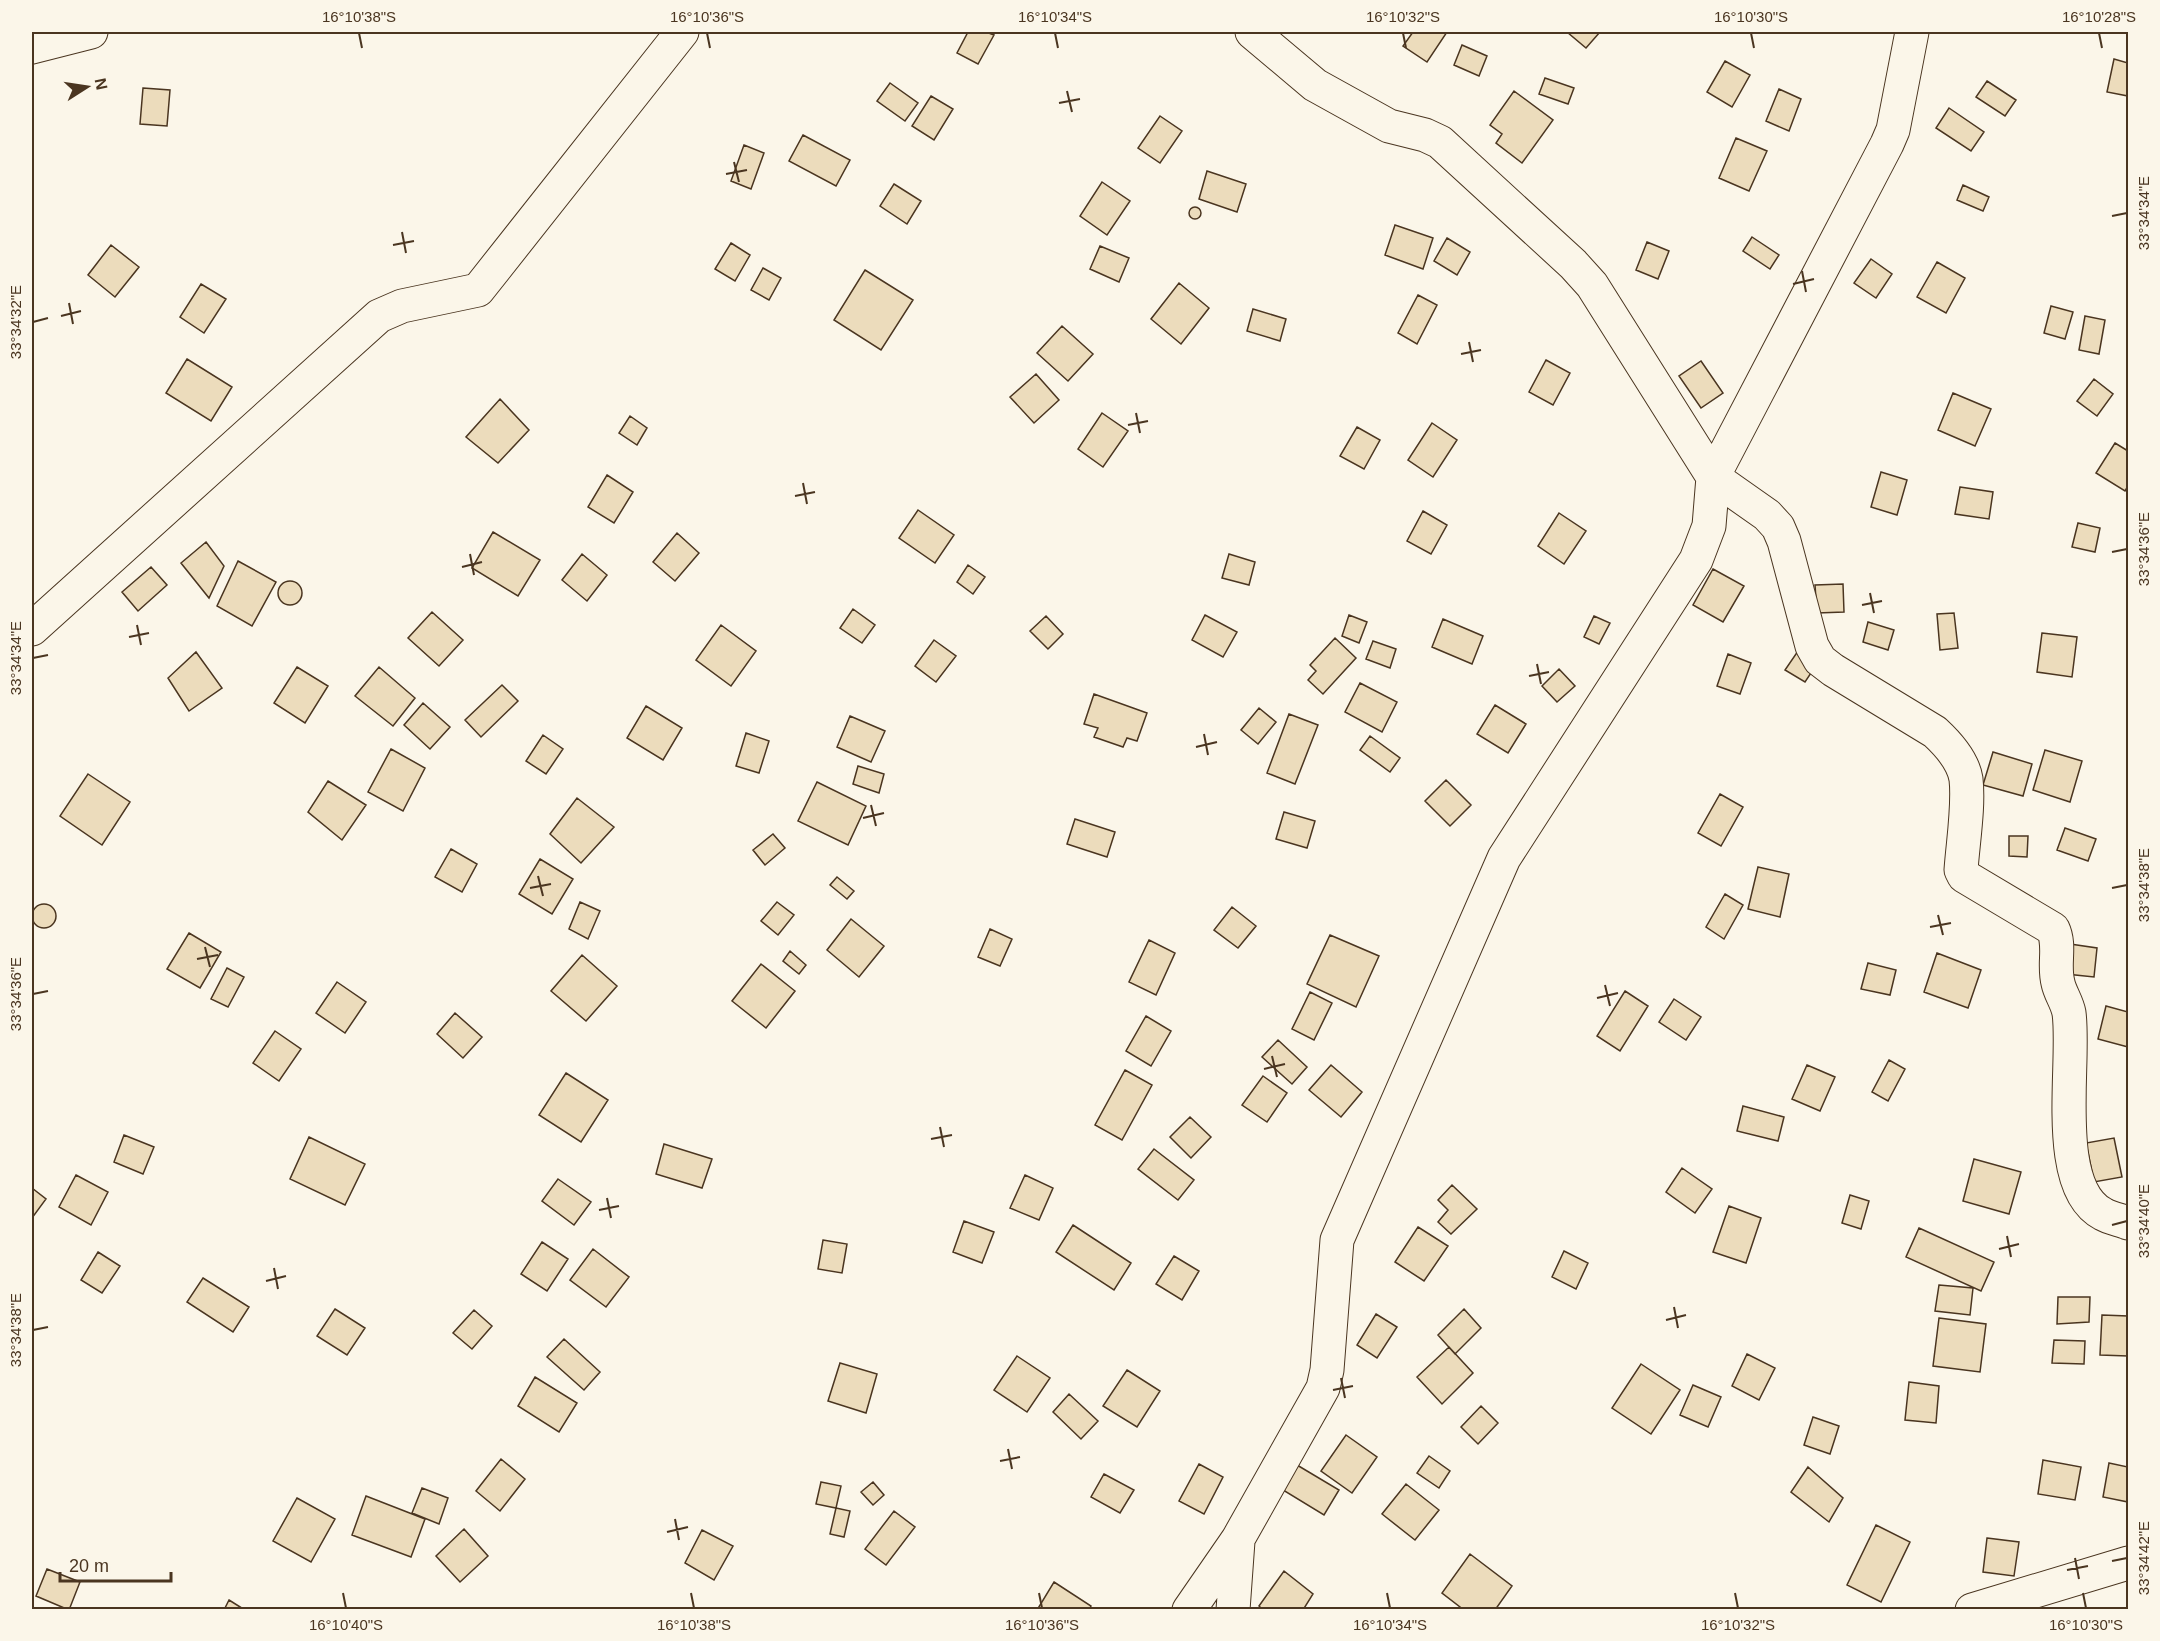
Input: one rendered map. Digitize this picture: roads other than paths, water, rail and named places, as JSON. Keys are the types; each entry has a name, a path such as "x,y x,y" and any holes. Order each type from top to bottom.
{"street":[{"path":"32,47 91,32"},
{"path":"32,629 379,316 402,306 478,290 682,32"},
{"path":"1252,32 1315,85 1389,126 1425,135 1440,142 1573,264 1592,285 1713,477 1767,515 1778,527 1784,541 1812,646 1820,660 1935,732 1949,745 1960,762 1966,778 1961,870 1964,876 2053,929 2057,939 2058,983 2069,1012 2070,1141 2074,1171 2082,1191 2101,1213 2128,1223"},
{"path":"1190,1610 1238,1539 1323,1388 1327,1371 1337,1240 1504,858 1696,560 1709,526 1713,477 1893,130 1912,32"},
{"path":"1233,1610 1238,1539"},
{"path":"1972,1610 2128,1563"}]}
